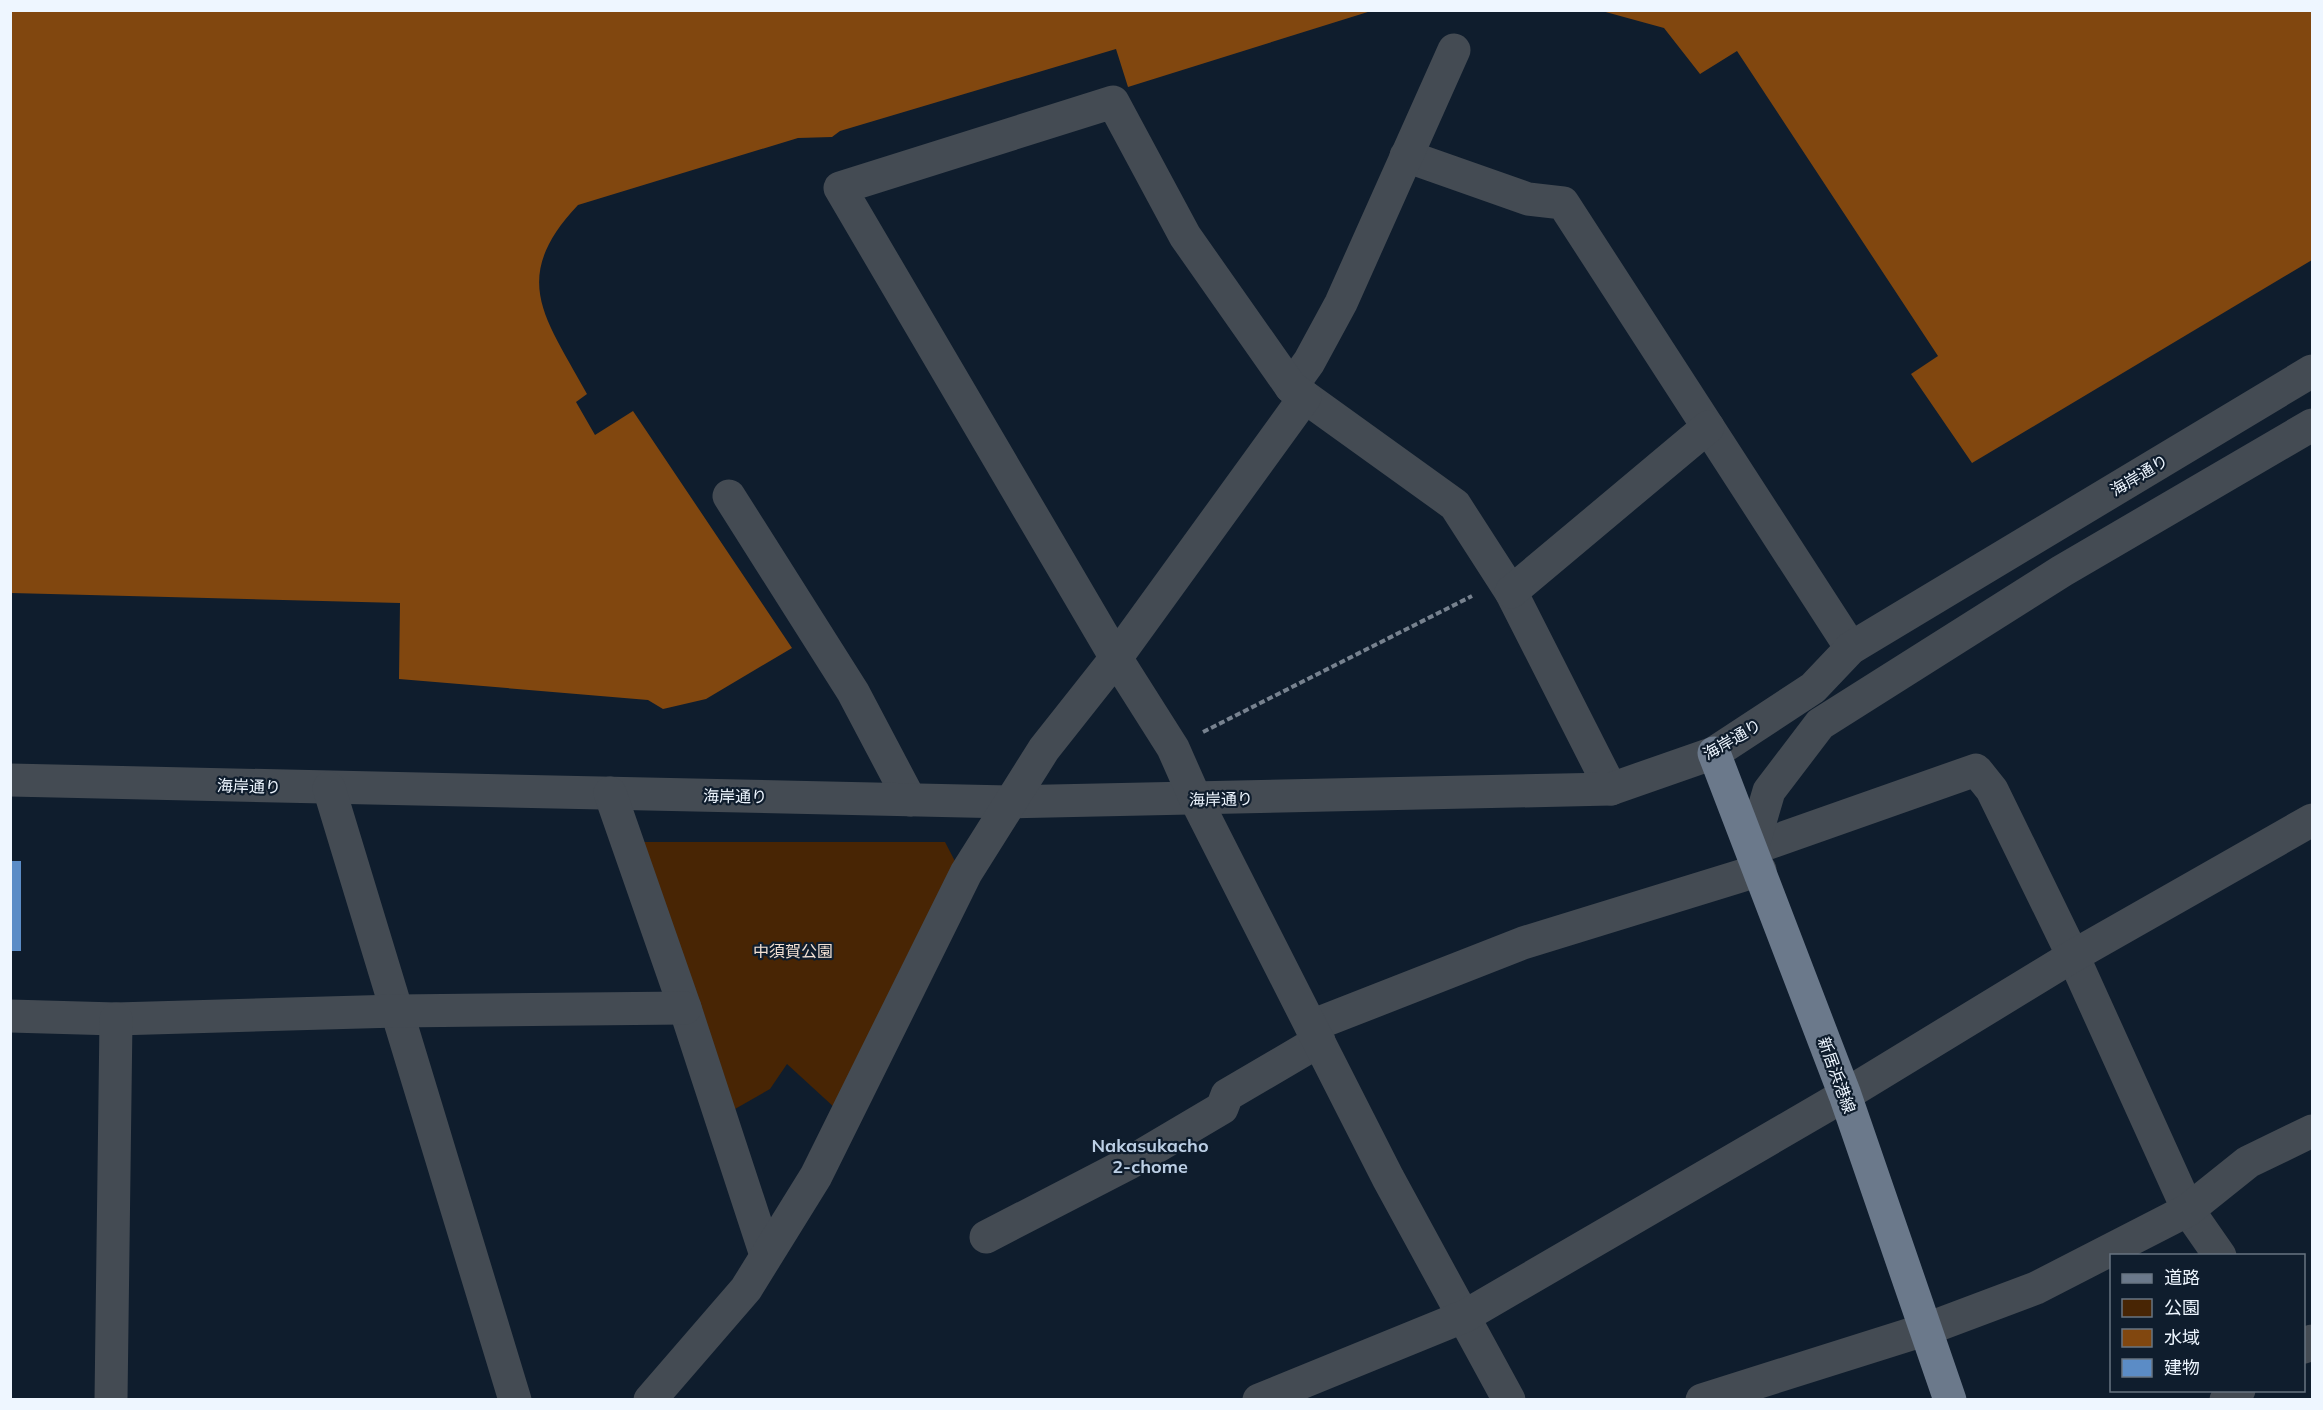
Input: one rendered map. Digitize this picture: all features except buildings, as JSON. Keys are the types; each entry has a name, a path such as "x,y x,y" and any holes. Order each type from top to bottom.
{"main road":[{"name":"新居浜港線","path":"1714,753 1845,1095 1950,1400"}],"street":[{"path":"650,1400 746,1289 816,1176 966,873 1009,802 1044,749 1116,658 1298,392 1309,362 1341,303 1454,50"},
{"path":"1509,1400 1388,1178 1196,800 1173,748 1116,658 840,188 1113,102 1185,236 1298,392 1455,505 1507,586 1611,789"},
{"path":"1406,156 1528,199 1563,203 1851,648"},
{"name":"海岸通り","path":"10,780 1009,802 1196,800 1611,789 1714,753 1813,688 1851,648 2313,371"},
{"path":"1756,859 1769,791 1820,724 2062,572 2313,425"},
{"path":"1507,586 1708,427"},
{"path":"729,496 853,692 910,800"},
{"path":"986,1237 1129,1163 1222,1108 1227,1095 1315,1034 1523,944 1756,859 1976,770 1992,790 2073,956 2187,1210 2219,1254"},
{"path":"329,788 515,1400"},
{"path":"610,793 685,1008 766,1255"},
{"path":"1259,1400 1465,1316 1845,1095 2073,956 2313,820"},
{"path":"10,1016 116,1019 397,1011 685,1008"},
{"path":"111,1400 116,1019"},
{"path":"1702,1400 1927,1329 2036,1288 2187,1210 2248,1162 2313,1131"}],"path":[{"path":"1173,748 1507,586"}],"green space":[{"name":"中須賀公園","path":"643,842 945,842 958,867 835,1108 787,1064 770,1089 728,1113"}],"water":[{"path":"11,10 1371,11 1128,87 1116,49 840,131 832,137 798,138 578,205 557,231 544,255 539,277 541,299 548,320 558,343 587,394 576,402 595,435 633,411 792,648 706,699 663,709 648,700 399,679 400,603 11,593"},
{"path":"1602,11 2312,11 2312,260 1972,463 1911,374 1938,356 1737,51 1700,74 1664,28"}],"district":[{"name":"Nakasukacho 2-chome","path":"1150,1156"}]}
